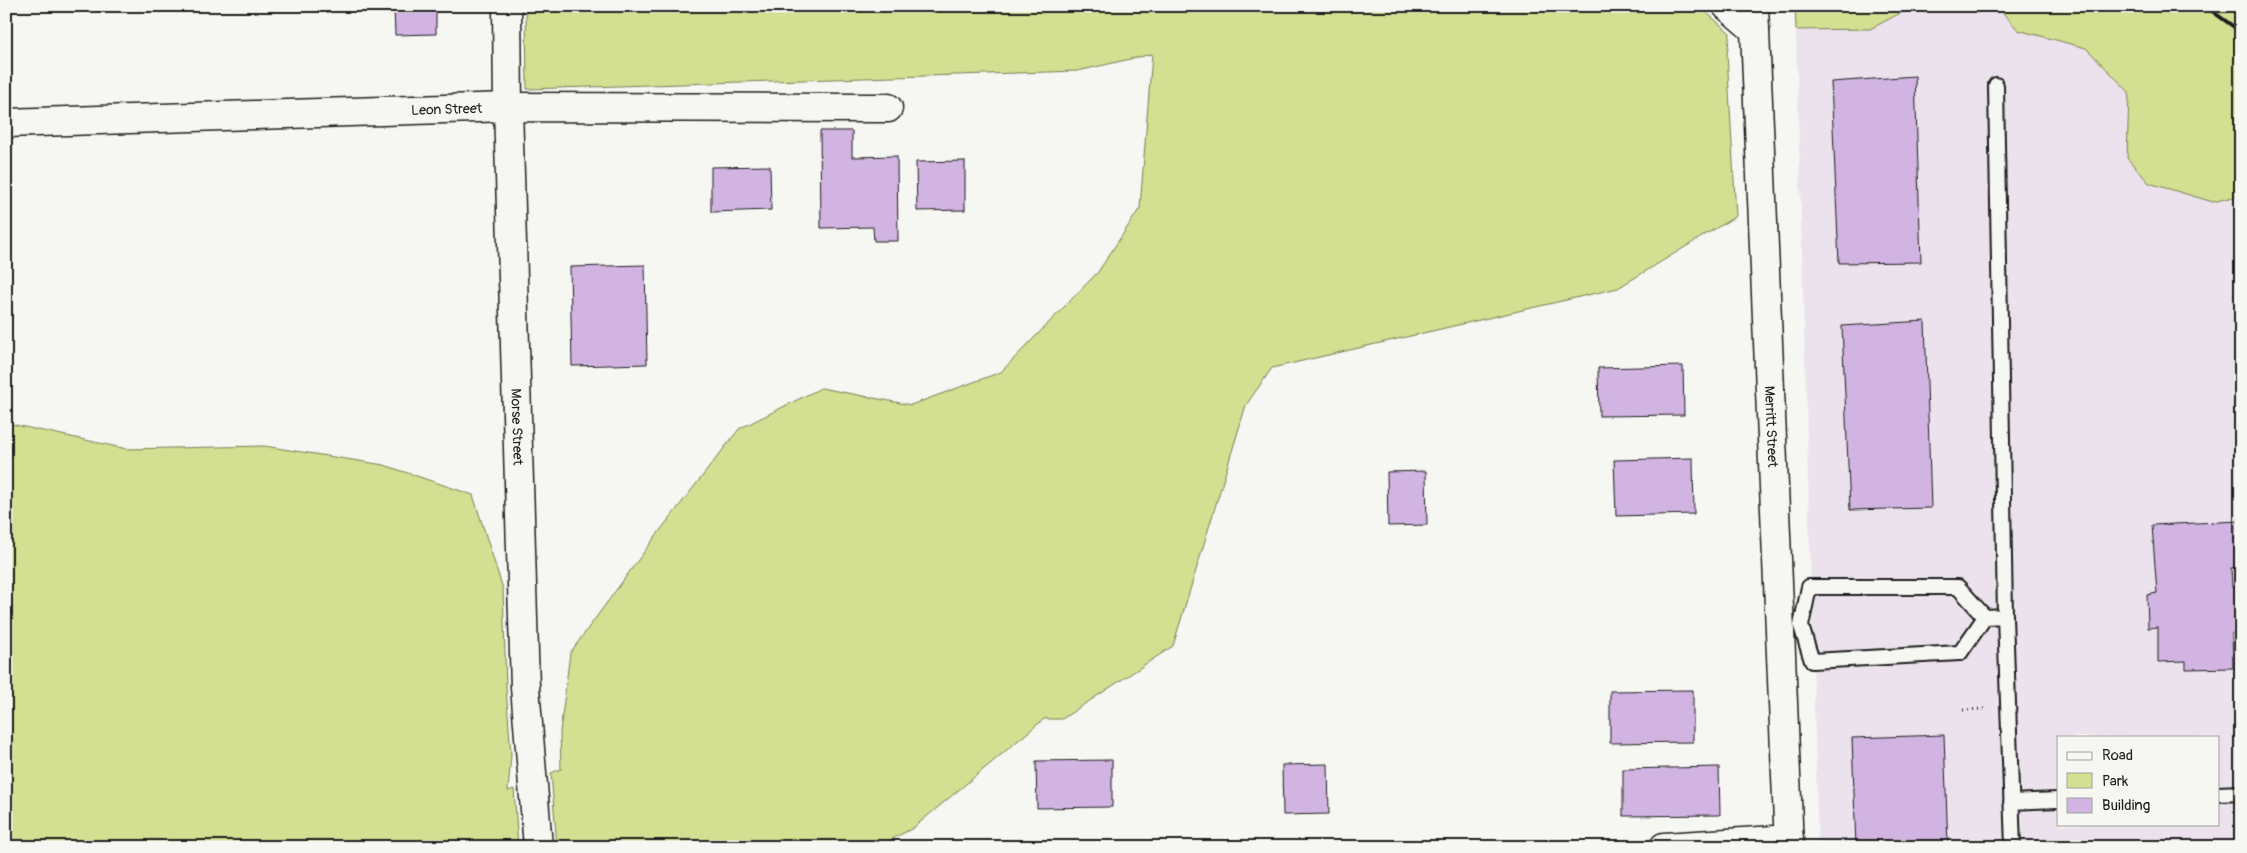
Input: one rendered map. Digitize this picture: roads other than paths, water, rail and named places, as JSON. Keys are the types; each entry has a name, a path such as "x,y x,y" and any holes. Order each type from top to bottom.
{"street":[{"name":"Morse Street","path":"507,6 508,107 526,687 538,847"},
{"path":"1727,6 1754,18"},
{"name":"Merritt Street","path":"1754,18 1790,626 1789,843"},
{"name":"Leon Street","path":"6,123 508,107 888,108"},
{"path":"1664,847 1789,843"}],"lane":[{"path":"1996,85 2005,616 2012,847"},
{"path":"1809,587 1958,587 1985,617 1960,653 1812,661 1790,626 1809,587"},
{"path":"1985,617 2005,616"},
{"path":"2220,794 2241,794"},
{"path":"2011,802 2057,800"}],"railway":[{"path":"2205,6 2241,32"}]}
